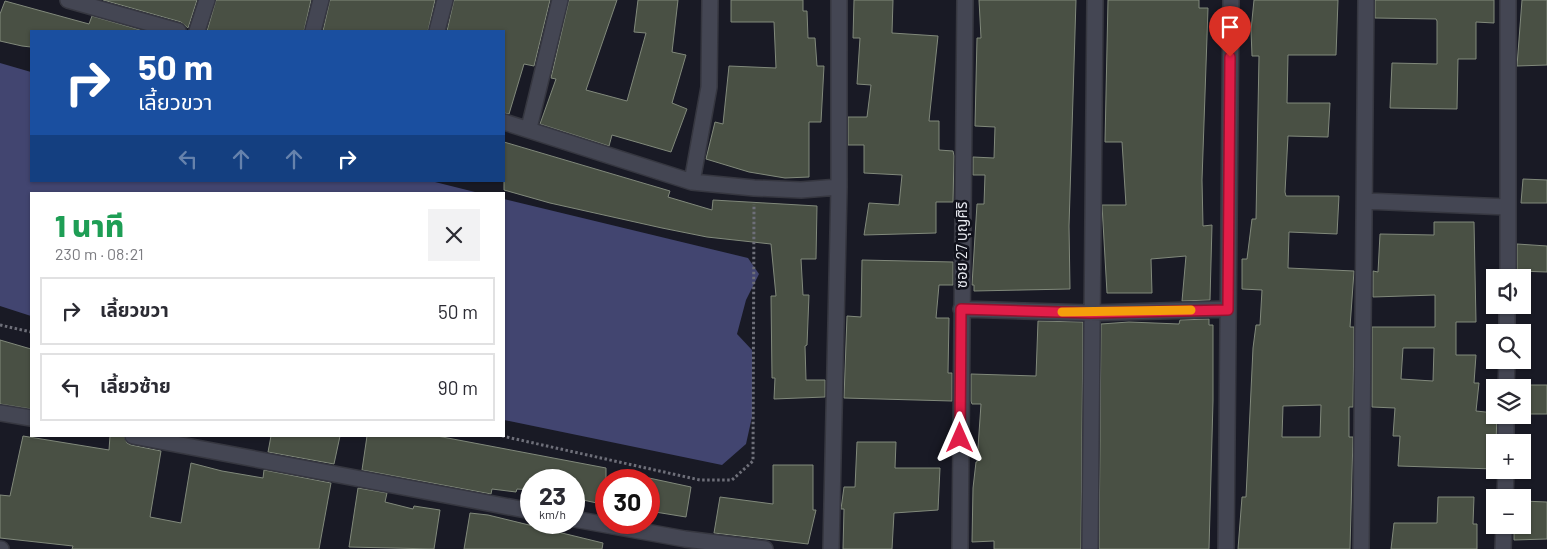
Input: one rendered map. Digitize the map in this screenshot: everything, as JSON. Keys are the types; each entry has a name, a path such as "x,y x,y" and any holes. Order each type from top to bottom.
{"street":[{"path":"68,0 90,3 175,30"},
{"path":"197,30 207,0"},
{"path":"313,30 321,0"},
{"path":"437,30 445,0"},
{"path":"528,128 560,0"},
{"path":"692,182 709,87 710,0"},
{"path":"832,549 839,187 839,0"},
{"name":"ซอย 27 บุญศิริ","path":"960,549 965,0"},
{"path":"1090,549 1091,313 1096,0"},
{"path":"1226,549 1231,0"},
{"path":"1361,549 1366,0"},
{"path":"1508,0 1508,269"},
{"path":"505,122 528,128 692,182 801,190 839,187"},
{"path":"1365,201 1508,207"},
{"path":"961,309 1091,313 1228,310"},
{"path":"0,413 30,418"},
{"path":"138,437 520,510"},
{"path":"585,521 685,539 765,549"},
{"path":"1503,549 1504,534"}],"path":[{"path":"505,437 700,480 732,480 753,461 754,188"},
{"path":"0,325 30,332"}],"water":[{"path":"0,63 30,72 30,182 435,182 475,192 30,192 30,316 0,306"},
{"path":"505,199 748,258 759,274 746,300 737,334 752,350 752,417 746,444 722,465 505,420"}],"building":[{"path":"103,0 197,0 188,28 181,22"},
{"path":"216,0 311,0 304,30 207,30"},
{"path":"330,0 435,0 428,30 323,30"},
{"path":"454,0 550,0 534,66 524,64 509,114 505,113 505,30 447,30"},
{"path":"569,0 617,0 586,90 627,101 646,33 634,32 638,0 678,0 672,52 686,55 672,103 687,109 671,152 612,135 609,146 540,124 556,79 551,78"},
{"path":"731,0 803,0 803,11 807,11 808,38 815,38 817,66 824,66 821,122 809,122 809,177 785,178 749,172 706,159 715,122 723,124 729,66 776,68 774,22 731,22"},
{"path":"854,0 893,0 892,33 938,36 929,121 939,121 939,150 953,151 954,156 953,202 936,202 936,233 864,235 869,203 899,205 902,175 864,173 864,145 848,145 848,117 867,117 871,85 857,84 860,38 853,38"},
{"path":"979,0 1076,0 1069,226 1070,289 974,291 974,285 972,285 977,204 984,204 985,175 973,175 973,157 994,158 995,127 975,126 977,38 981,38"},
{"path":"1108,0 1199,0 1199,8 1208,8 1202,180 1203,226 1212,225 1210,300 1182,301 1186,256 1151,259 1152,293 1107,293 1102,205 1126,205 1122,142 1105,142"},
{"path":"1254,0 1338,0 1336,55 1288,55 1287,103 1330,103 1328,137 1288,136 1285,192 1286,196 1339,196 1337,234 1289,232 1288,268 1354,271 1350,327 1354,327 1353,407 1349,407 1349,437 1353,437 1350,549 1238,549 1242,497 1246,497 1253,348 1256,325 1260,325 1262,290 1242,289 1242,259 1247,259 1252,219 1256,219 1259,56 1252,56 1251,30","holes":["1321,405 1320,437 1282,437 1283,406"]},
{"path":"1375,0 1494,0 1494,23 1476,22 1476,59 1458,59 1457,109 1390,108 1392,63 1437,64 1437,21 1436,19 1375,18"},
{"path":"1522,0 1547,0 1547,65 1517,66"},
{"path":"5,1 89,24 92,16 141,30 30,30 30,47 22,46 0,41 0,14"},
{"path":"505,142 670,191 668,197 712,210 713,200 817,206 816,259 801,259 803,295 809,295 807,345 805,346 806,380 825,380 825,397 774,399 775,378 772,378 771,296 776,296 771,244 707,237 662,228 550,203 504,190"},
{"path":"1523,179 1547,180 1547,203 1521,203"},
{"path":"1434,222 1474,222 1476,322 1456,322 1456,355 1476,355 1474,383 1479,383 1476,411 1486,412 1486,424 1497,424 1496,434 1486,434 1486,469 1398,466 1400,436 1393,436 1395,408 1372,407 1372,327 1435,327 1435,295 1373,297 1373,271 1378,272 1380,234 1434,235","holes":["1403,348 1434,348 1433,381 1401,379"]},
{"path":"1517,244 1547,246 1547,272 1517,269"},
{"path":"862,260 953,262 953,285 939,285 936,318 949,318 948,373 952,373 952,401 844,398 847,316 861,317"},
{"path":"1209,319 1209,325 1213,325 1213,401 1209,549 1099,549 1101,324 1129,322 1179,324 1180,320"},
{"path":"1038,321 1083,322 1081,549 994,549 994,541 972,542 973,488 977,462 981,404 972,404 971,401 971,374 1036,376"},
{"path":"0,340 30,349 30,409 0,404"},
{"path":"1531,385 1547,385 1547,414 1531,414"},
{"path":"23,436 109,450 110,437 124,437 127,443 131,445 161,451 150,517 181,523 191,463 222,471 263,478 264,470 331,483 319,549 72,549 73,546 0,538 0,495 10,496"},
{"path":"271,437 340,437 334,464 268,452"},
{"path":"367,437 442,437 606,468 595,469 595,503 585,500 585,469 520,469 520,489 517,489 516,492 492,489 491,494 362,470"},
{"path":"857,442 896,442 895,468 940,468 938,510 894,513 892,549 843,549 844,509 841,509 844,487 855,487"},
{"path":"773,465 813,465 813,510 816,510 808,544 714,533 720,497 773,504"},
{"path":"660,480 691,487 686,517 660,513"},
{"path":"358,488 387,493 385,502 413,509 414,506 440,510 434,549 349,547"},
{"path":"1438,497 1474,497 1473,524 1477,524 1477,549 1391,549 1394,523 1437,523"},
{"path":"1531,501 1547,502 1547,539 1514,540 1514,534 1531,534"},
{"path":"470,513 520,523 520,534 566,534 603,543 602,549 464,549"}],"slow traffic":[{"path":"1062,312 1191,310"}],"route":[{"path":"960,438 961,309 1091,313 1228,310 1230,57"}]}
